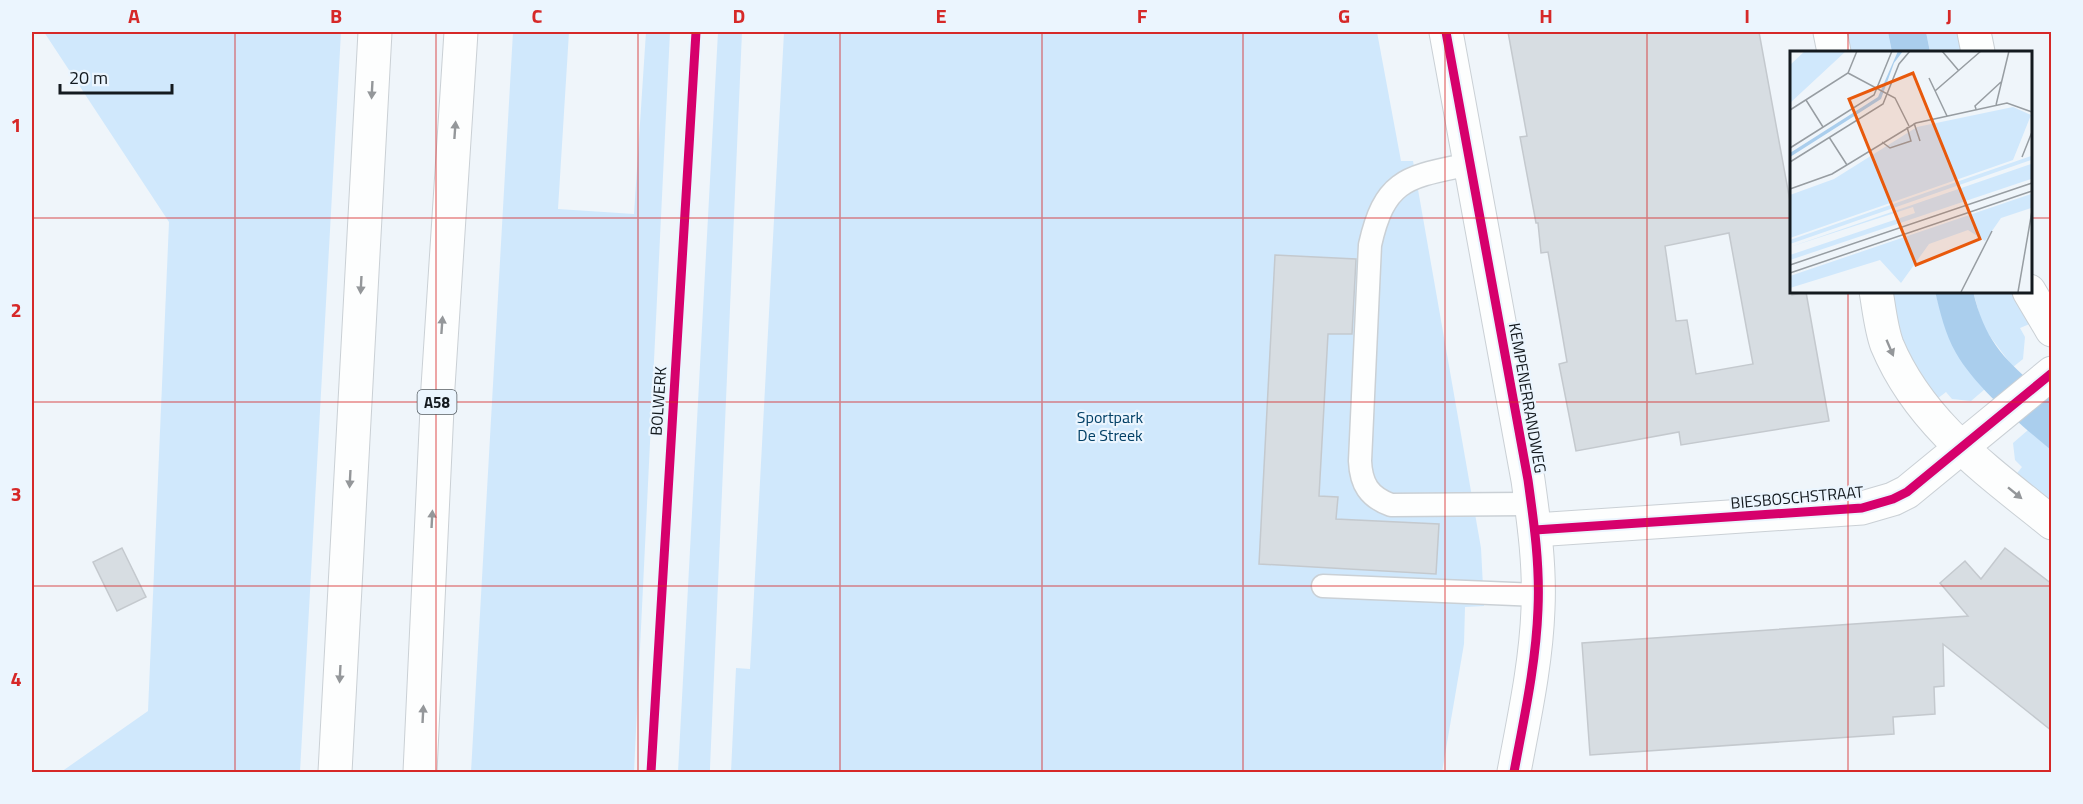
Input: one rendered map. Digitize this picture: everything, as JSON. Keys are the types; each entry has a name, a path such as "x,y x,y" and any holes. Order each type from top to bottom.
{"main road":[{"path":"335,772 375,32"},
{"name":"A58","path":"420,772 438,387 461,32"},
{"name":"KEMPENERRANDWEG","path":"1446,32 1533,517 1538,595 1532,668 1514,772"},
{"path":"1830,32 1834,51"},
{"path":"1974,32 1977,51"},
{"path":"1876,292 1887,344 1930,418 1961,449 2052,523"},
{"path":"2030,292 2052,330"},
{"name":"BIESBOSCHSTRAAT","path":"1533,517 1862,508 1893,499 1907,492 2050,374"}],"lane":[{"path":"1470,164 1416,175 1399,185 1386,200 1376,221 1371,245 1360,461 1362,478 1376,499 1391,505 1533,517"},
{"path":"1323,586 1538,595"}],"green space":[{"path":"44,32 341,32 300,772 61,772 148,711 169,222"},
{"path":"513,32 569,32 558,209 634,214 646,32 670,32 634,772 471,772"},
{"path":"718,32 742,32 710,772 678,772"},
{"name":"Sportpark De Streek","path":"784,32 1377,32 1401,161 1413,161 1481,548 1484,606 1465,607 1464,644 1442,772 731,772 736,668 750,669"},
{"path":"1840,32 1888,32 1892,51 1844,51"},
{"path":"1926,32 1964,32 1968,51 1930,51"},
{"path":"1886,292 1935,292 1953,344 1966,366 1985,389 1971,401 1952,399 1946,392 1933,402 1913,372"},
{"path":"1973,292 2017,292 2032,323 2020,328 2025,337 2023,359 2013,367 1983,327"},
{"path":"2028,430 2051,450 2051,508 2013,478 2022,467 2015,460 2013,443"}],"shaded area":[{"path":"1888,32 1926,32 1930,51 1892,51"},
{"path":"1935,292 1973,292 1978,310 1993,341 2023,375 2051,399 2051,450 1999,405 1975,379 1956,353 1941,315"}],"building":[{"path":"1508,32 1759,32 1790,201 1790,292 1792,295 1806,292 1829,421 1681,445 1679,432 1576,451 1559,364 1567,362 1548,252 1541,253 1538,223 1536,223 1520,137 1527,136","holes":["1729,233 1753,364 1696,374 1687,320 1676,321 1665,246"]},
{"path":"1275,255 1356,259 1352,334 1328,334 1319,496 1338,497 1336,519 1439,524 1436,574 1259,564"},
{"path":"122,548 146,597 117,611 93,562"},
{"path":"2005,548 2052,584 2052,731 1943,644 1944,686 1934,687 1935,714 1893,717 1894,734 1590,755 1582,643 1968,616 1940,583 1965,561 1981,579"}],"cycle path":[{"name":"BOLWERK","path":"651,772 696,32"},
{"path":"1446,32 1528,480 1536,544 1537,630 1529,691 1514,772"},
{"path":"1535,530 1862,508 1893,499 1907,492 2052,373"}]}
